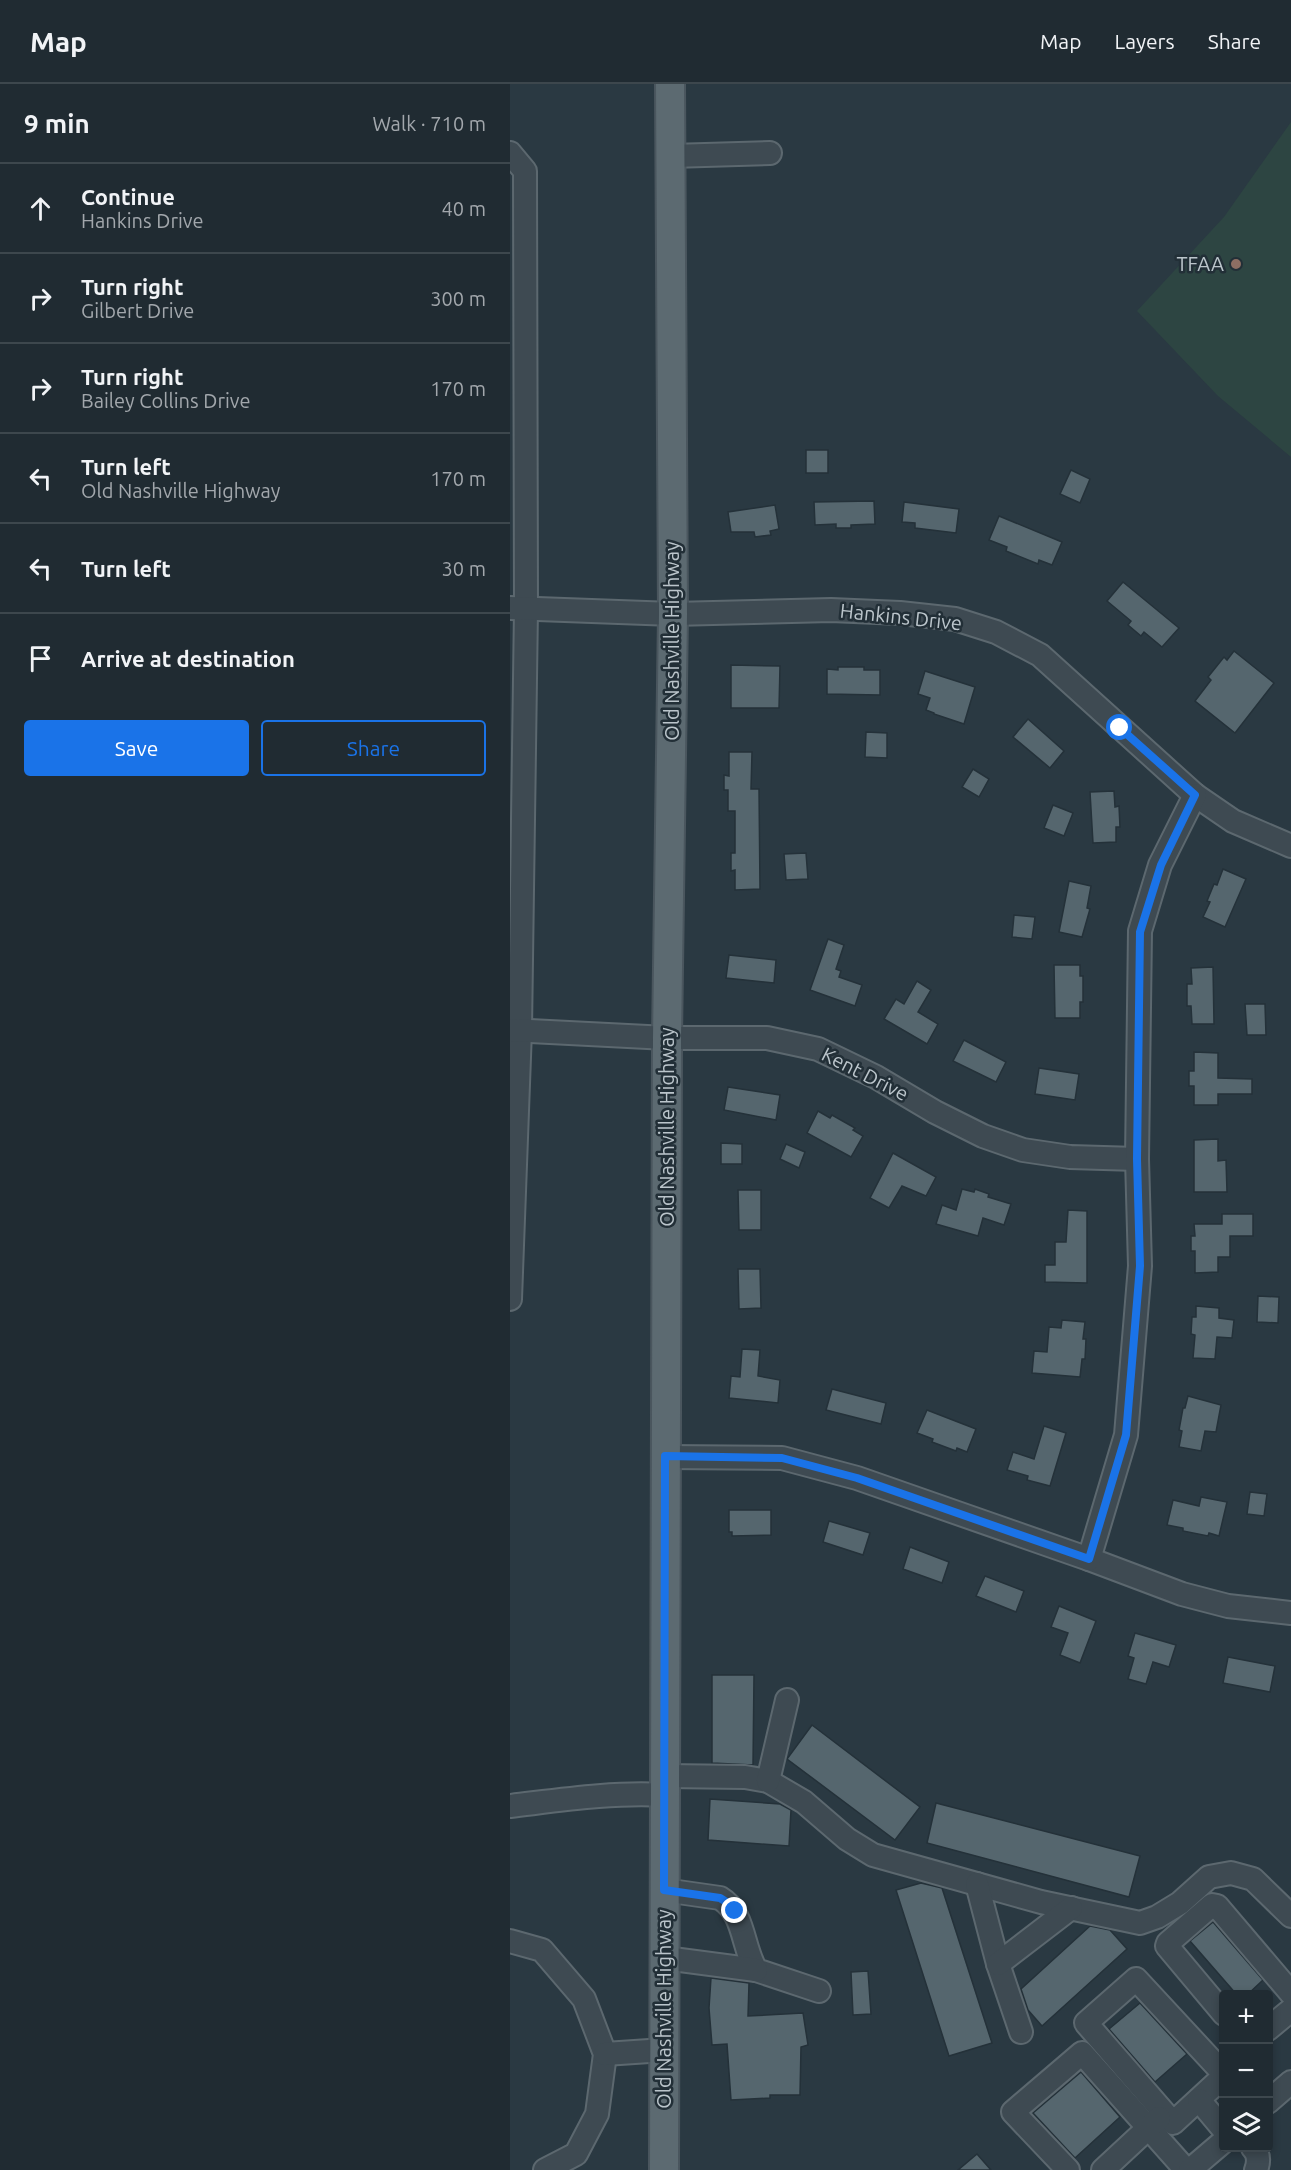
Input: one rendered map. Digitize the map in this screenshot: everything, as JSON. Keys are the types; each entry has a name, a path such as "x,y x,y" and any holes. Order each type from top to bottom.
{"main road":[{"name":"Old Nashville Highway","path":"664,2170 667,1038 673,614 670,84"}],"street":[{"path":"510,153 525,171 510,1299"},
{"path":"671,156 770,153"},
{"name":"Hankins Drive","path":"518,609 673,614 831,610 900,613 954,619 996,632 1040,655 1195,795 1233,821 1291,846"},
{"path":"1089,1559 1126,1435 1140,1266 1137,1159 1140,932 1161,865 1195,795"},
{"name":"Kent Drive","path":"515,1030 667,1038 767,1038 818,1049 876,1077 935,1112 983,1136 1023,1150 1070,1157 1137,1159"},
{"path":"665,1456 782,1458 857,1478 1182,1594 1228,1606 1291,1613"},
{"path":"768,1781 787,1700"},
{"path":"510,1806 638,1794 664,1786 745,1777 768,1781 804,1802 847,1839 873,1855 1071,1908 1140,1923 1157,1917 1180,1903 1209,1877 1231,1873 1253,1880 1291,1916"},
{"path":"977,1884 998,1964 1021,2032"},
{"path":"664,1890 720,1898 728,1903 735,1911 748,1958 756,1970"},
{"path":"1219,2008 1167,1946 1212,1905 1217,1905 1291,1993"},
{"path":"998,1964 1071,1908"},
{"path":"510,1941 542,1950 584,1999 605,2054 597,2114 576,2154 544,2170"},
{"path":"664,1958 756,1970 819,1990"},
{"path":"1219,2070 1136,1979 1086,2024 1156,2120 1188,2170 1219,2145"},
{"path":"605,2054 664,2050"},
{"path":"1068,2170 1013,2112 1082,2054 1156,2120 1173,2123 1219,2080"},
{"path":"1273,2098 1291,2082"},
{"path":"1199,2100 1219,2124"},
{"path":"1103,2170 1156,2120"},
{"path":"1256,2170 1257,2152"}],"green space":[{"name":"TFAA","path":"1291,122 1291,457 1218,396 1137,311 1224,217"}],"building":[{"path":"806,450 828,450 828,473 806,473"},
{"path":"1071,470 1090,479 1080,503 1060,494"},
{"path":"874,501 875,524 851,525 851,528 836,528 836,524 815,525 814,502"},
{"path":"904,502 959,509 956,533 915,528 915,523 902,522"},
{"path":"775,505 779,529 770,531 771,535 755,537 754,532 731,532 728,512"},
{"path":"999,516 1062,542 1052,565 1039,560 1038,564 1006,551 1007,547 989,540"},
{"path":"1123,582 1179,628 1162,647 1144,632 1141,636 1128,625 1131,621 1107,601"},
{"path":"1234,651 1274,683 1235,733 1195,701 1211,680 1208,677 1224,657 1227,660"},
{"path":"731,665 780,666 779,708 731,708"},
{"path":"838,667 864,667 864,670 880,670 880,695 827,694 827,669 838,670"},
{"path":"925,671 975,687 964,724 926,710 930,698 918,694"},
{"path":"1028,719 1064,751 1050,768 1013,737"},
{"path":"866,732 887,733 887,758 865,757"},
{"path":"729,752 752,752 751,789 759,789 760,889 735,890 735,870 731,871 731,853 735,853 735,811 728,811 728,790 724,790 724,775 729,776"},
{"path":"973,769 989,779 979,797 962,787"},
{"path":"1114,791 1115,807 1119,806 1120,827 1116,827 1116,842 1093,843 1090,792"},
{"path":"1053,805 1073,813 1064,836 1044,828"},
{"path":"806,853 808,879 786,880 784,854"},
{"path":"1223,869 1246,879 1225,927 1203,917 1210,902 1207,901 1214,884 1217,885"},
{"path":"1069,881 1091,886 1087,908 1090,909 1082,937 1059,932"},
{"path":"1014,915 1035,917 1032,939 1012,937"},
{"path":"828,939 844,945 836,969 841,971 839,977 862,985 855,1006 810,990"},
{"path":"729,955 776,960 774,983 726,978"},
{"path":"1054,965 1080,965 1080,976 1083,976 1083,1002 1080,1002 1080,1018 1055,1018"},
{"path":"1213,967 1214,1024 1192,1024 1191,1006 1187,1006 1187,984 1192,984 1191,968"},
{"path":"917,981 931,990 918,1012 938,1024 927,1044 884,1019 896,999 904,1004"},
{"path":"1245,1004 1265,1004 1266,1035 1247,1035"},
{"path":"964,1040 1006,1062 996,1082 953,1061"},
{"path":"1194,1052 1218,1053 1218,1078 1252,1079 1252,1094 1218,1094 1218,1105 1194,1105 1194,1086 1189,1086 1189,1071 1194,1071"},
{"path":"1039,1068 1079,1074 1075,1100 1035,1094"},
{"path":"728,1087 780,1095 776,1120 724,1110"},
{"path":"818,1111 830,1118 832,1115 855,1128 853,1130 863,1136 851,1157 807,1133"},
{"path":"1218,1139 1218,1161 1226,1160 1227,1192 1194,1192 1194,1140"},
{"path":"721,1143 742,1144 742,1164 721,1164"},
{"path":"786,1144 805,1152 799,1168 780,1159"},
{"path":"893,1153 936,1177 926,1196 902,1186 889,1208 870,1198"},
{"path":"962,1189 974,1192 975,1189 989,1194 988,1197 1011,1204 1004,1225 983,1218 978,1236 936,1224 942,1205 956,1210"},
{"path":"738,1190 761,1190 761,1230 739,1230"},
{"path":"1068,1210 1087,1211 1087,1283 1045,1282 1045,1265 1055,1265 1055,1242 1066,1242"},
{"path":"1222,1214 1253,1214 1253,1236 1230,1236 1230,1257 1218,1257 1218,1272 1195,1273 1195,1251 1191,1251 1191,1236 1195,1236 1194,1224 1222,1224"},
{"path":"738,1269 760,1269 761,1308 739,1309"},
{"path":"1258,1296 1279,1297 1278,1323 1257,1322"},
{"path":"1196,1306 1219,1308 1219,1318 1234,1320 1232,1338 1217,1337 1215,1359 1193,1358 1195,1335 1191,1334 1192,1317 1196,1317"},
{"path":"1062,1320 1085,1322 1083,1339 1086,1339 1085,1359 1082,1359 1080,1377 1032,1373 1034,1351 1047,1352 1049,1327 1061,1328"},
{"path":"742,1349 760,1350 758,1376 780,1380 778,1403 729,1398 731,1376 740,1377"},
{"path":"832,1389 886,1403 881,1424 826,1410"},
{"path":"1188,1396 1221,1405 1216,1432 1205,1431 1201,1451 1179,1447 1182,1431 1179,1430"},
{"path":"927,1410 976,1429 967,1452 957,1448 956,1451 932,1442 933,1439 917,1433"},
{"path":"1044,1426 1066,1433 1050,1486 1027,1480 1028,1476 1007,1470 1013,1452 1034,1459"},
{"path":"1250,1492 1267,1494 1264,1516 1247,1514"},
{"path":"1201,1497 1227,1502 1219,1536 1183,1531 1183,1528 1167,1525 1173,1500 1199,1506"},
{"path":"729,1510 771,1510 771,1535 732,1536 732,1532 729,1532"},
{"path":"829,1521 870,1533 863,1555 823,1542"},
{"path":"910,1547 949,1562 942,1583 903,1569"},
{"path":"985,1576 1024,1591 1016,1612 976,1596"},
{"path":"1059,1606 1096,1621 1080,1663 1060,1655 1068,1633 1051,1627"},
{"path":"1135,1633 1176,1645 1169,1667 1153,1662 1146,1684 1128,1679 1134,1658 1128,1656"},
{"path":"1228,1657 1275,1666 1270,1692 1223,1683"},
{"path":"712,1675 754,1675 753,1765 712,1763"},
{"path":"812,1725 920,1807 895,1840 787,1759"},
{"path":"710,1799 780,1804 791,1810 789,1846 708,1840"},
{"path":"936,1803 1140,1856 1129,1897 927,1843"},
{"path":"921,1883 942,1888 992,2043 949,2056 896,1890"},
{"path":"1213,1922 1263,1980 1252,1990 1233,1990 1190,1941"},
{"path":"1090,1926 1110,1930 1127,1949 1042,2026 1028,2010 1021,1989"},
{"path":"868,1971 871,2014 853,2015 851,1972"},
{"path":"711,1978 749,1983 748,2016 803,2013 808,2045 801,2047 800,2095 770,2095 770,2098 731,2100 727,2044 712,2045 709,2008"},
{"path":"1140,2003 1187,2054 1155,2082 1109,2029"},
{"path":"1081,2072 1120,2117 1075,2158 1033,2113"},
{"path":"977,2154 991,2170 958,2170"}],"place":[{"name":"TFAA","path":"1236,264"}],"route":[{"path":"735,1911 720,1898 664,1890 665,1456 782,1458 857,1478 1089,1559 1126,1435 1140,1266 1137,1159 1140,932 1161,865 1195,795 1120,728"}]}
